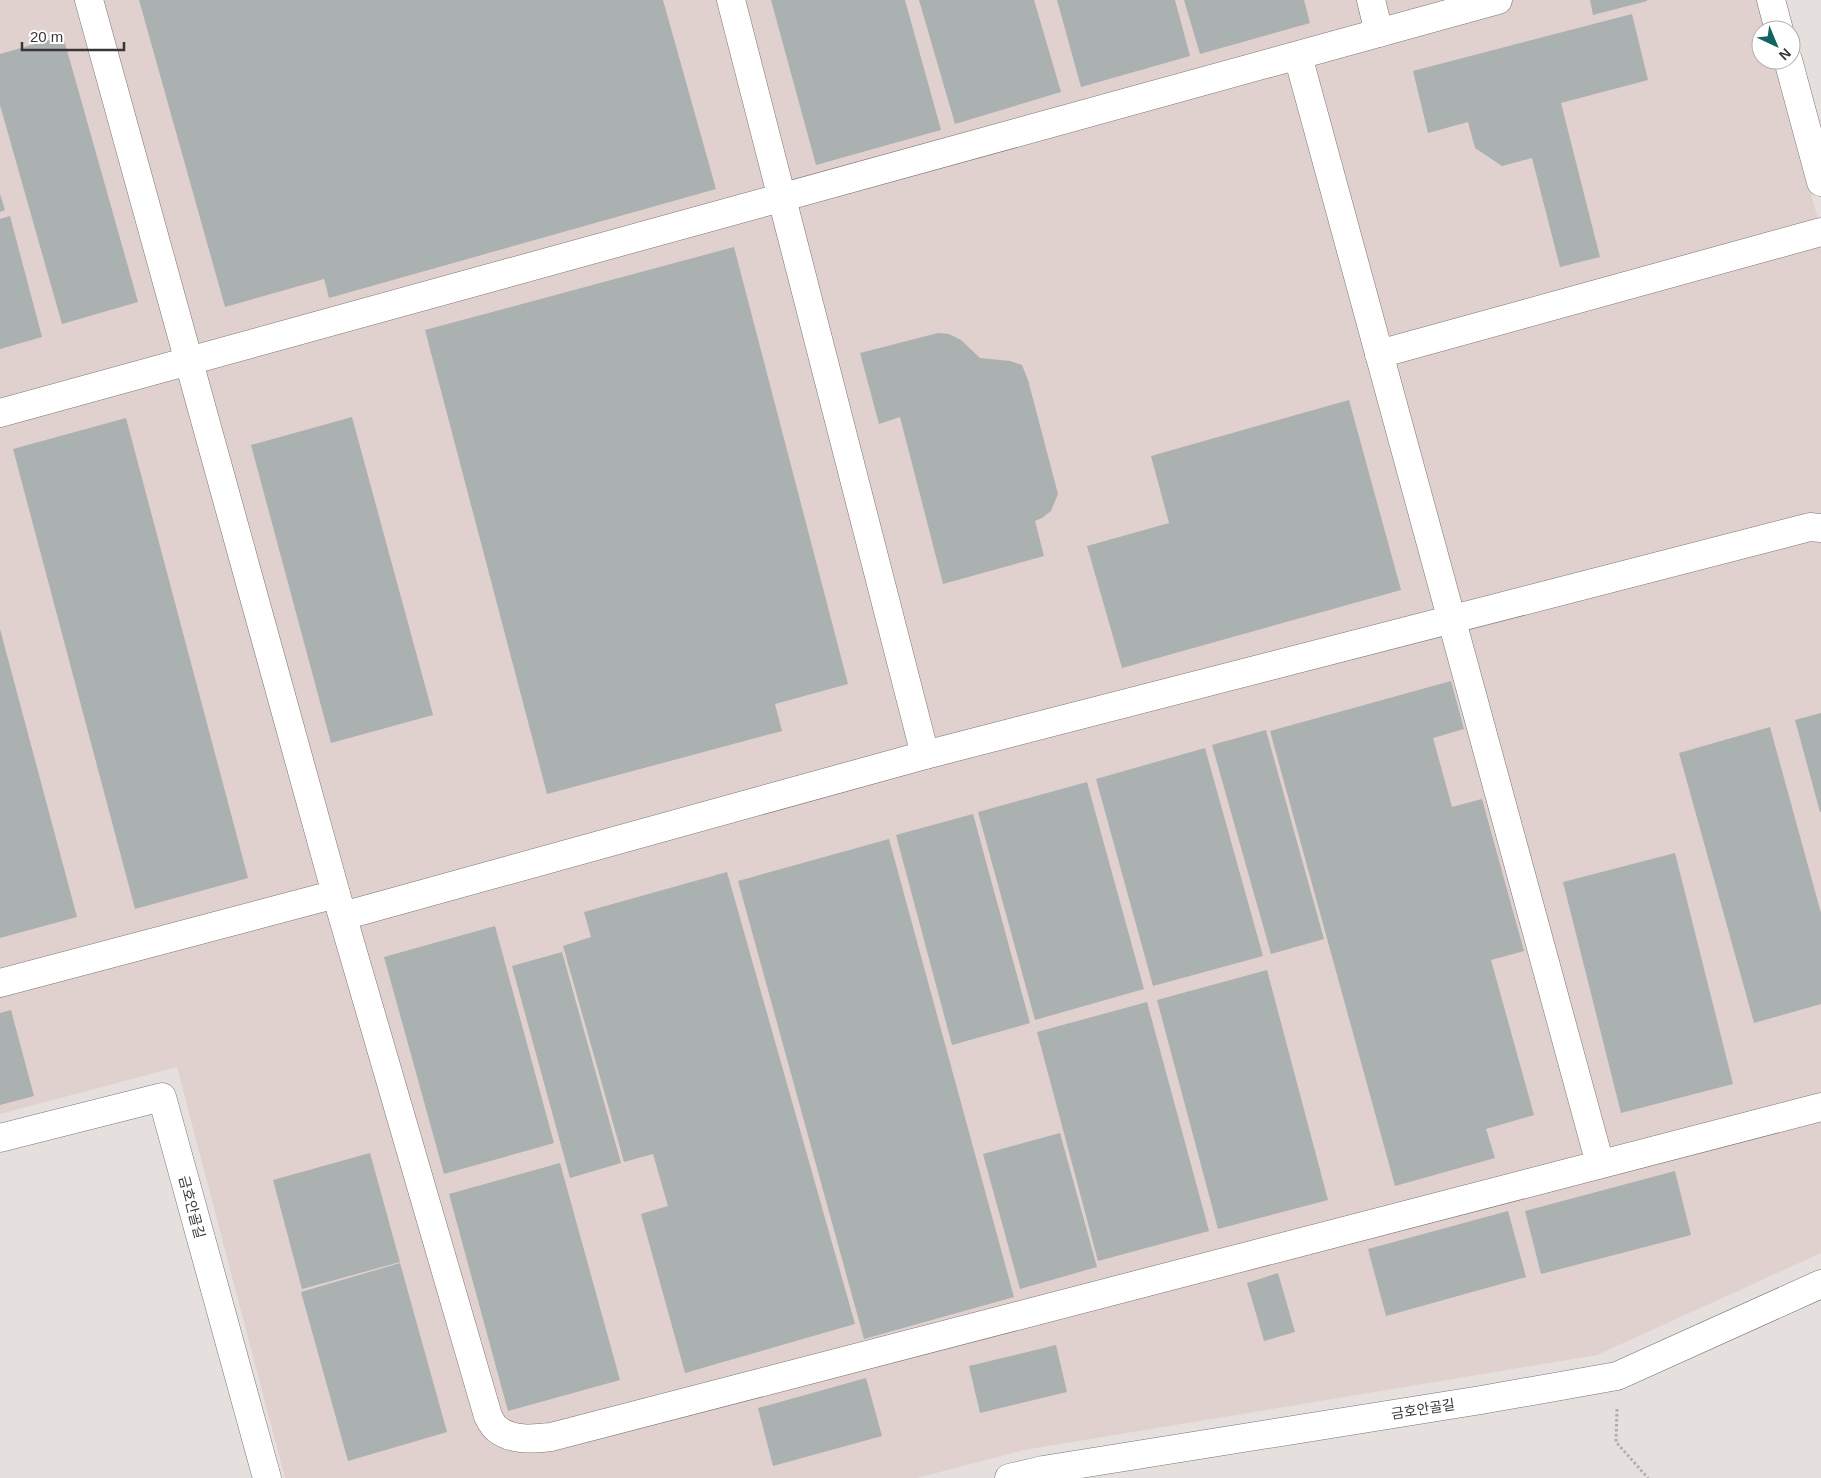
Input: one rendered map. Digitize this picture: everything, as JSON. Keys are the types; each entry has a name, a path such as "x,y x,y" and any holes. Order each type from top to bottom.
{"street":[{"path":"89,0 340,905 488,1416 496,1429 512,1437 530,1440 551,1437 1821,1107"},
{"path":"730,0 925,755"},
{"path":"1371,0 1379,33"},
{"path":"0,413 1498,0"},
{"path":"1771,0 1776,20"},
{"path":"1298,56 1600,1164"},
{"path":"1791,70 1821,182"},
{"path":"1380,354 1821,232"},
{"path":"0,983 340,905 1810,527 1821,528"},
{"name":"금호안골길","path":"0,1138 162,1097 267,1478"},
{"name":"금호안골길","path":"1009,1478 1043,1470 1481,1400 1617,1376 1821,1284"}],"path":[{"path":"1617,1376 1616,1442 1648,1478"}],"shaded area":[{"path":"0,0 1757,0 1763,20 1751,20 1751,70 1777,70 1821,230 1821,1253 1597,1355 1024,1450 917,1478 285,1478 177,1067 0,1114"}],"building":[{"path":"139,0 663,0 716,189 329,298 324,279 225,307"},
{"path":"771,0 905,0 941,130 816,165"},
{"path":"919,0 1034,0 1061,92 955,124"},
{"path":"1057,0 1175,0 1190,56 1081,87"},
{"path":"1184,0 1304,0 1310,23 1200,54"},
{"path":"1590,0 1647,0 1647,1 1593,15"},
{"path":"1632,14 1648,80 1561,103 1600,257 1560,267 1532,158 1502,166 1475,148 1468,122 1428,133 1413,71"},
{"path":"63,36 138,302 62,324 0,105 0,54"},
{"path":"0,194 5,210 0,212"},
{"path":"10,216 42,337 0,349 0,219"},
{"path":"734,247 848,684 775,704 782,731 547,794 425,330"},
{"path":"938,333 949,334 961,340 980,358 1010,361 1022,365 1028,380 1058,494 1051,511 1035,521 1044,556 943,584 900,417 879,424 860,353"},
{"path":"1349,400 1401,590 1122,668 1087,546 1169,523 1151,456"},
{"path":"352,417 433,715 331,743 251,445"},
{"path":"126,418 248,878 135,909 13,449"},
{"path":"0,629 77,917 0,938"},
{"path":"1451,681 1464,729 1433,738 1452,807 1482,799 1524,951 1491,960 1534,1115 1486,1129 1495,1158 1395,1186 1270,731"},
{"path":"1821,713 1821,812 1820,812 1795,720"},
{"path":"1770,727 1821,913 1821,1004 1754,1023 1679,753"},
{"path":"1266,730 1324,939 1271,954 1212,745"},
{"path":"1205,748 1263,956 1153,986 1096,779"},
{"path":"1087,782 1144,989 1035,1020 978,812"},
{"path":"973,814 1030,1023 952,1045 896,835"},
{"path":"889,839 1014,1297 864,1339 738,881"},
{"path":"1675,853 1733,1084 1621,1113 1563,882"},
{"path":"727,872 855,1324 685,1373 641,1214 668,1206 653,1154 624,1162 563,946 591,937 584,912"},
{"path":"495,926 554,1143 444,1174 384,957"},
{"path":"562,952 621,1163 570,1178 512,966"},
{"path":"1267,970 1328,1200 1218,1229 1157,1000"},
{"path":"1147,1002 1209,1231 1098,1261 1037,1032"},
{"path":"11,1010 34,1096 0,1105 0,1013"},
{"path":"1060,1133 1097,1267 1020,1289 983,1154"},
{"path":"370,1153 400,1262 302,1289 273,1180"},
{"path":"560,1163 620,1380 508,1411 449,1194"},
{"path":"1675,1171 1691,1235 1541,1274 1525,1211"},
{"path":"1508,1211 1526,1277 1386,1316 1368,1249"},
{"path":"400,1263 447,1432 348,1461 301,1292"},
{"path":"1278,1273 1295,1332 1264,1341 1247,1283"},
{"path":"1056,1345 1067,1392 980,1413 969,1366"},
{"path":"866,1378 882,1436 773,1466 758,1408"}]}
